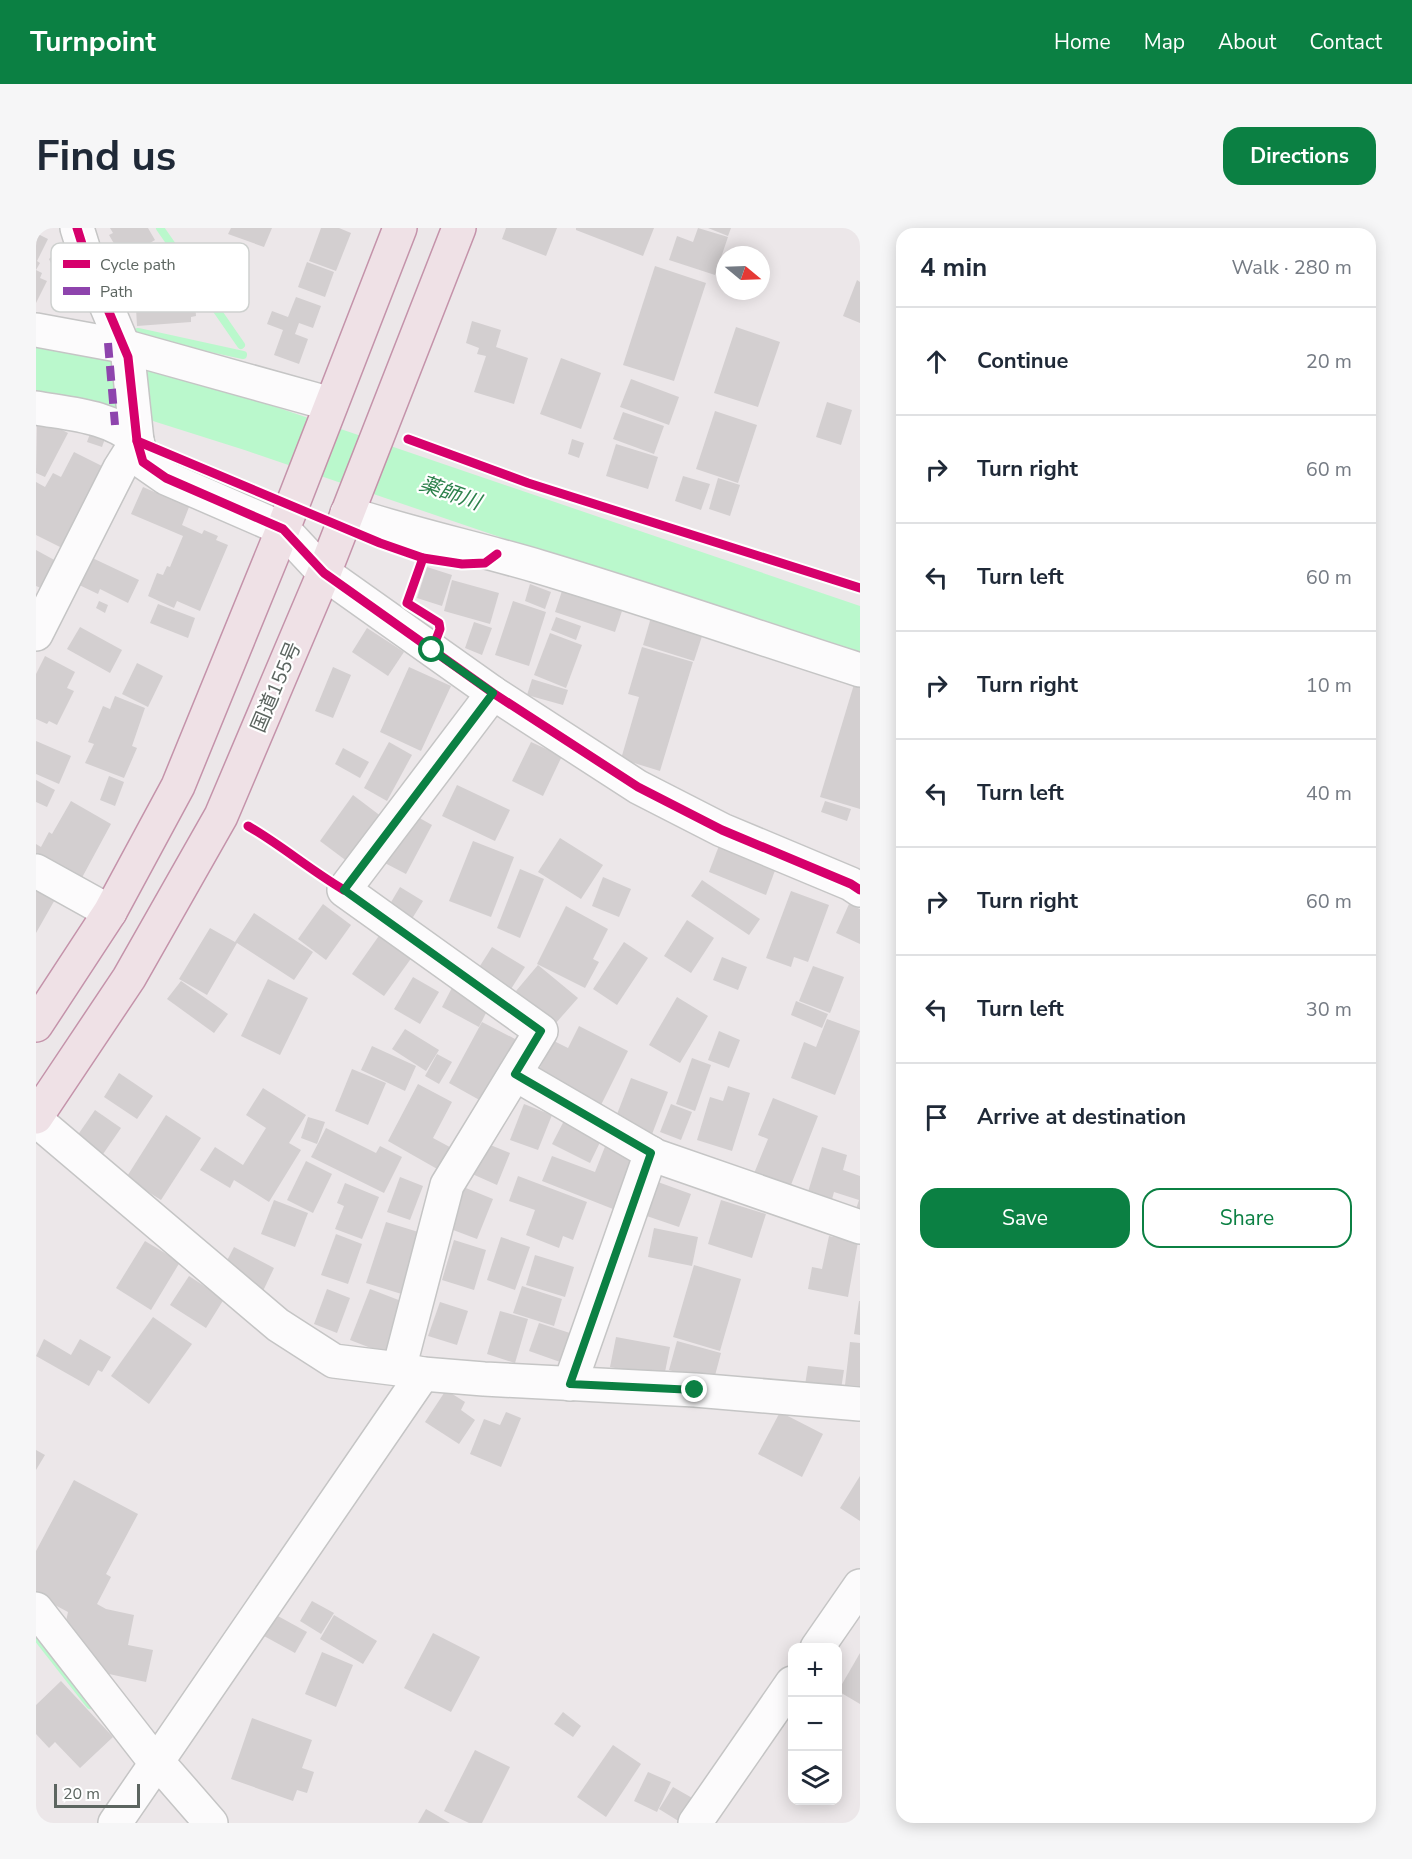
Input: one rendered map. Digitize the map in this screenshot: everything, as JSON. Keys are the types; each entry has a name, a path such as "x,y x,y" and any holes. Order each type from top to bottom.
{"highway":[{"path":"36,1025 110,912 178,786 283,529 400,228"},
{"name":"国道155号","path":"36,1118 129,978 221,816 324,573 459,228"}],"street":[{"path":"77,228 82,243"},
{"path":"109,312 125,351 136,431 143,462 166,478 283,529 324,573 493,693 638,786 722,830 851,884 860,890"},
{"path":"36,330 331,404"},
{"path":"36,408 87,417 125,430 136,431"},
{"path":"36,634 100,509 136,431"},
{"path":"347,513 406,532 430,536 543,568 860,670"},
{"path":"115,1823 411,1371 447,1185 541,1031 344,890 493,693"},
{"path":"36,871 110,912"},
{"path":"515,1074 656,1156 860,1227"},
{"path":"36,1118 278,1325 334,1361 411,1371 570,1384 695,1390 860,1404"},
{"path":"570,1384 651,1153"},
{"path":"820,1643 860,1586"},
{"path":"36,1609 156,1763 211,1823"},
{"path":"695,1823 788,1689"}],"building":[{"path":"110,228 148,228 155,240 150,243 114,243 109,235 113,233"},
{"path":"231,228 272,228 264,247 228,234"},
{"path":"321,228 339,228 351,233 336,271 309,261"},
{"path":"506,228 557,228 546,256 502,239"},
{"path":"576,228 654,228 643,256 576,230"},
{"path":"698,228 728,237 725,246 716,246 715,275 669,260 677,236 693,242"},
{"path":"708,228 731,228 728,236"},
{"path":"36,233 48,239 37,261 40,263 36,270"},
{"path":"307,262 334,272 325,297 298,287"},
{"path":"655,266 706,283 674,381 623,365"},
{"path":"36,270 42,273 40,278 47,281 36,303"},
{"path":"857,280 860,282 860,323 843,316"},
{"path":"296,297 321,306 313,328 299,323 295,334 308,339 299,364 274,355 283,330 267,324 272,311 288,317"},
{"path":"136,312 196,312 196,316 191,317 191,322 137,326"},
{"path":"472,321 501,330 496,347 528,358 514,404 474,392 486,356 477,354 479,348 466,343"},
{"path":"736,327 780,342 758,407 714,393"},
{"path":"561,358 601,373 581,429 540,414"},
{"path":"631,379 679,397 669,425 620,407"},
{"path":"827,402 852,410 841,445 816,437"},
{"path":"715,411 757,425 738,483 696,469"},
{"path":"623,412 664,426 654,454 613,439"},
{"path":"37,417 68,433 45,477 36,473"},
{"path":"92,428 107,433 102,447 87,442"},
{"path":"572,439 584,443 579,458 568,454"},
{"path":"616,444 658,457 648,489 606,476"},
{"path":"74,452 104,467 64,549 36,535 36,482 45,487 53,473 61,477"},
{"path":"683,476 710,484 701,510 675,501"},
{"path":"718,478 740,485 730,516 709,509"},
{"path":"143,487 189,507 182,525 202,534 204,530 218,536 216,540 228,545 200,611 177,601 174,608 148,596 157,573 163,575 167,566 170,567 183,536 131,514"},
{"path":"36,550 58,562 43,589 36,586"},
{"path":"86,555 139,580 128,603 100,589 98,594 73,582"},
{"path":"427,567 452,575 442,606 417,598"},
{"path":"452,580 499,593 490,624 444,611"},
{"path":"530,584 551,592 545,609 525,601"},
{"path":"564,585 624,605 615,632 555,612"},
{"path":"99,601 108,605 105,613 96,608"},
{"path":"513,601 546,612 529,666 495,655"},
{"path":"158,604 195,618 188,638 150,623"},
{"path":"652,614 704,630 694,661 643,645"},
{"path":"556,617 581,626 576,640 551,630"},
{"path":"474,622 492,628 482,655 465,648"},
{"path":"80,627 122,650 110,673 67,649"},
{"path":"367,628 404,652 388,676 352,652"},
{"path":"550,633 582,645 566,688 534,675"},
{"path":"642,647 693,662 660,771 621,759 639,697 628,694"},
{"path":"45,656 75,672 67,688 74,691 57,725 36,719 36,674"},
{"path":"137,663 163,676 148,707 122,694"},
{"path":"333,667 351,675 333,718 315,711"},
{"path":"409,667 451,686 421,751 380,732"},
{"path":"532,679 568,690 563,705 527,695"},
{"path":"855,681 860,683 860,809 820,797"},
{"path":"115,696 145,708 132,746 137,748 124,778 85,763 94,744 88,742 103,706 110,709"},
{"path":"36,741 71,756 59,784 36,774"},
{"path":"389,742 412,755 387,801 364,788"},
{"path":"531,742 562,756 543,796 512,781"},
{"path":"343,748 369,762 360,778 335,764"},
{"path":"109,776 124,782 115,806 100,800"},
{"path":"36,780 55,790 47,807 36,802"},
{"path":"457,785 510,810 495,841 442,816"},
{"path":"353,795 382,817 348,862 320,841"},
{"path":"71,801 111,824 78,885 36,862 36,844 41,847 49,832 52,834"},
{"path":"825,801 851,809 847,821 821,812"},
{"path":"407,811 432,825 406,874 381,861"},
{"path":"560,838 603,865 581,899 538,872"},
{"path":"473,841 514,857 491,917 449,901"},
{"path":"720,843 777,865 766,895 709,872"},
{"path":"520,869 544,879 520,938 497,928"},
{"path":"603,877 631,889 619,917 592,906"},
{"path":"702,880 760,919 749,935 691,896"},
{"path":"36,884 57,896 36,933"},
{"path":"400,887 423,901 410,922 387,909"},
{"path":"791,891 829,905 808,962 794,957 791,967 766,958"},
{"path":"323,904 351,925 326,960 298,939"},
{"path":"849,904 860,909 860,944 836,933"},
{"path":"566,906 608,929 593,959 599,962 585,988 537,964"},
{"path":"254,913 313,952 294,980 237,943 207,995 179,979 210,928 235,942"},
{"path":"687,920 714,938 691,973 664,956"},
{"path":"383,930 415,953 384,996 352,974"},
{"path":"624,942 648,958 617,1005 593,989"},
{"path":"492,947 525,967 511,989 478,969"},
{"path":"722,957 747,967 738,990 713,980"},
{"path":"538,965 578,998 555,1024 516,991"},
{"path":"813,966 844,977 830,1013 799,1001"},
{"path":"413,977 439,992 420,1024 394,1009"},
{"path":"268,979 308,998 280,1055 241,1036"},
{"path":"456,980 493,999 479,1027 442,1007"},
{"path":"181,981 228,1014 214,1033 167,999"},
{"path":"677,997 708,1016 680,1063 649,1045"},
{"path":"796,1001 828,1014 822,1028 791,1015"},
{"path":"827,1019 860,1031 835,1095 791,1078 804,1042 816,1047"},
{"path":"482,1022 517,1040 483,1102 449,1083"},
{"path":"579,1026 628,1051 600,1107 536,1075 554,1041 568,1048"},
{"path":"405,1029 439,1050 426,1071 392,1049"},
{"path":"719,1031 740,1040 729,1068 708,1060"},
{"path":"372,1046 416,1066 405,1091 361,1070"},
{"path":"437,1054 452,1062 439,1084 425,1076"},
{"path":"692,1058 711,1065 695,1111 676,1104"},
{"path":"352,1069 386,1083 368,1125 335,1111"},
{"path":"119,1073 153,1096 137,1119 104,1097"},
{"path":"631,1078 668,1092 651,1137 614,1122"},
{"path":"418,1084 452,1102 433,1138 459,1152 446,1174 388,1141"},
{"path":"728,1086 750,1093 732,1151 697,1140 710,1097 723,1101"},
{"path":"263,1088 306,1115 289,1143 301,1150 269,1202 234,1180 230,1188 200,1170 215,1147 243,1165 266,1128 246,1115"},
{"path":"773,1098 818,1116 789,1190 753,1176 768,1139 758,1135"},
{"path":"524,1104 552,1115 538,1150 510,1140"},
{"path":"671,1104 692,1112 681,1140 660,1132"},
{"path":"95,1110 121,1128 101,1157 75,1139"},
{"path":"166,1115 201,1138 161,1200 126,1178"},
{"path":"567,1115 604,1134 590,1163 552,1144"},
{"path":"308,1117 325,1122 317,1144 301,1138"},
{"path":"326,1128 376,1153 380,1146 402,1157 384,1193 311,1157"},
{"path":"483,1142 510,1153 497,1185 470,1173"},
{"path":"606,1144 639,1157 618,1211 542,1181 552,1156 595,1172"},
{"path":"822,1147 847,1155 843,1170 860,1176 860,1214 855,1212 859,1200 834,1192 831,1203 807,1195"},
{"path":"306,1161 332,1174 313,1213 287,1200"},
{"path":"518,1176 587,1202 573,1240 563,1236 559,1248 526,1235 535,1210 509,1201"},
{"path":"400,1177 423,1186 410,1220 387,1212"},
{"path":"647,1178 691,1194 679,1227 635,1212"},
{"path":"345,1183 379,1197 362,1239 335,1229 344,1206 337,1203"},
{"path":"456,1184 493,1199 477,1239 440,1225"},
{"path":"274,1200 308,1213 295,1247 261,1234"},
{"path":"721,1200 766,1214 752,1258 708,1244"},
{"path":"386,1222 428,1235 408,1296 366,1283"},
{"path":"654,1228 698,1237 692,1266 648,1257"},
{"path":"336,1234 362,1244 348,1284 321,1275"},
{"path":"829,1236 858,1242 848,1297 808,1289 812,1267 822,1269"},
{"path":"501,1237 530,1247 515,1290 487,1280"},
{"path":"454,1240 486,1250 474,1290 442,1280"},
{"path":"145,1241 180,1262 151,1310 116,1288"},
{"path":"234,1247 274,1268 263,1291 222,1270"},
{"path":"535,1255 574,1267 565,1297 526,1285"},
{"path":"694,1265 741,1279 720,1351 673,1337"},
{"path":"189,1276 224,1299 206,1328 170,1305"},
{"path":"522,1286 562,1299 554,1326 513,1313"},
{"path":"327,1289 350,1298 337,1333 314,1324"},
{"path":"370,1289 409,1304 389,1355 350,1340"},
{"path":"860,1301 860,1335 854,1334"},
{"path":"440,1302 468,1311 457,1345 428,1336"},
{"path":"500,1311 528,1319 515,1363 487,1354"},
{"path":"153,1317 192,1344 149,1404 111,1376"},
{"path":"539,1323 573,1334 563,1363 529,1351"},
{"path":"616,1337 670,1347 664,1377 610,1367"},
{"path":"44,1339 71,1355 80,1339 111,1357 102,1372 98,1370 89,1386 36,1356"},
{"path":"677,1341 721,1353 713,1383 669,1370"},
{"path":"850,1342 860,1343 860,1386 845,1385"},
{"path":"808,1366 844,1370 841,1389 805,1385"},
{"path":"446,1390 465,1402 461,1410 475,1420 459,1444 425,1422"},
{"path":"506,1412 521,1418 501,1467 470,1454 484,1419 500,1425"},
{"path":"780,1412 823,1434 802,1477 758,1454"},
{"path":"36,1450 45,1455 36,1470"},
{"path":"860,1476 860,1521 840,1508"},
{"path":"74,1480 138,1514 106,1574 111,1577 97,1604 106,1609 134,1615 128,1645 153,1650 146,1682 86,1669 89,1650 63,1635 68,1612 36,1595 36,1551"},
{"path":"312,1601 334,1613 321,1634 300,1621"},
{"path":"276,1615 307,1632 295,1653 264,1636"},
{"path":"334,1615 377,1641 363,1664 320,1639"},
{"path":"433,1633 480,1657 451,1712 404,1688"},
{"path":"322,1652 353,1665 336,1707 305,1694"},
{"path":"860,1653 860,1704 842,1693 842,1684"},
{"path":"61,1681 113,1737 80,1768 55,1742 49,1748 36,1734 36,1705"},
{"path":"563,1712 581,1726 573,1737 554,1724"},
{"path":"252,1718 312,1740 302,1768 314,1772 307,1793 297,1790 293,1801 231,1779"},
{"path":"613,1745 641,1764 606,1817 577,1797"},
{"path":"475,1750 510,1767 482,1823 469,1823 444,1811"},
{"path":"648,1772 671,1782 657,1812 634,1801"},
{"path":"673,1787 694,1799 680,1822 659,1809"},
{"path":"426,1809 450,1823 418,1823"}],"waterway":[{"path":"160,228 170,243"},
{"path":"218,312 241,345"},
{"path":"138,332 243,355"},
{"name":"薬師川","path":"36,366 152,394 253,426 860,633"},
{"path":"251,402 253,426"},
{"path":"36,1636 90,1705"}],"marked path":[{"path":"108,343 115,425"}],"cycle path":[{"path":"77,228 82,243"},
{"path":"109,312 128,357 137,441 143,462 166,478 283,529 324,573 493,693 638,787 722,830 851,884 860,890"},
{"path":"408,439 528,483 860,588"},
{"path":"137,441 380,543 423,558 462,564 485,563 497,554"},
{"path":"423,558 407,603 439,623 440,629 432,650"},
{"path":"248,826 344,890"}],"route":[{"path":"432,650 493,693 344,890 541,1031 515,1074 651,1153 570,1384 695,1390"}]}
